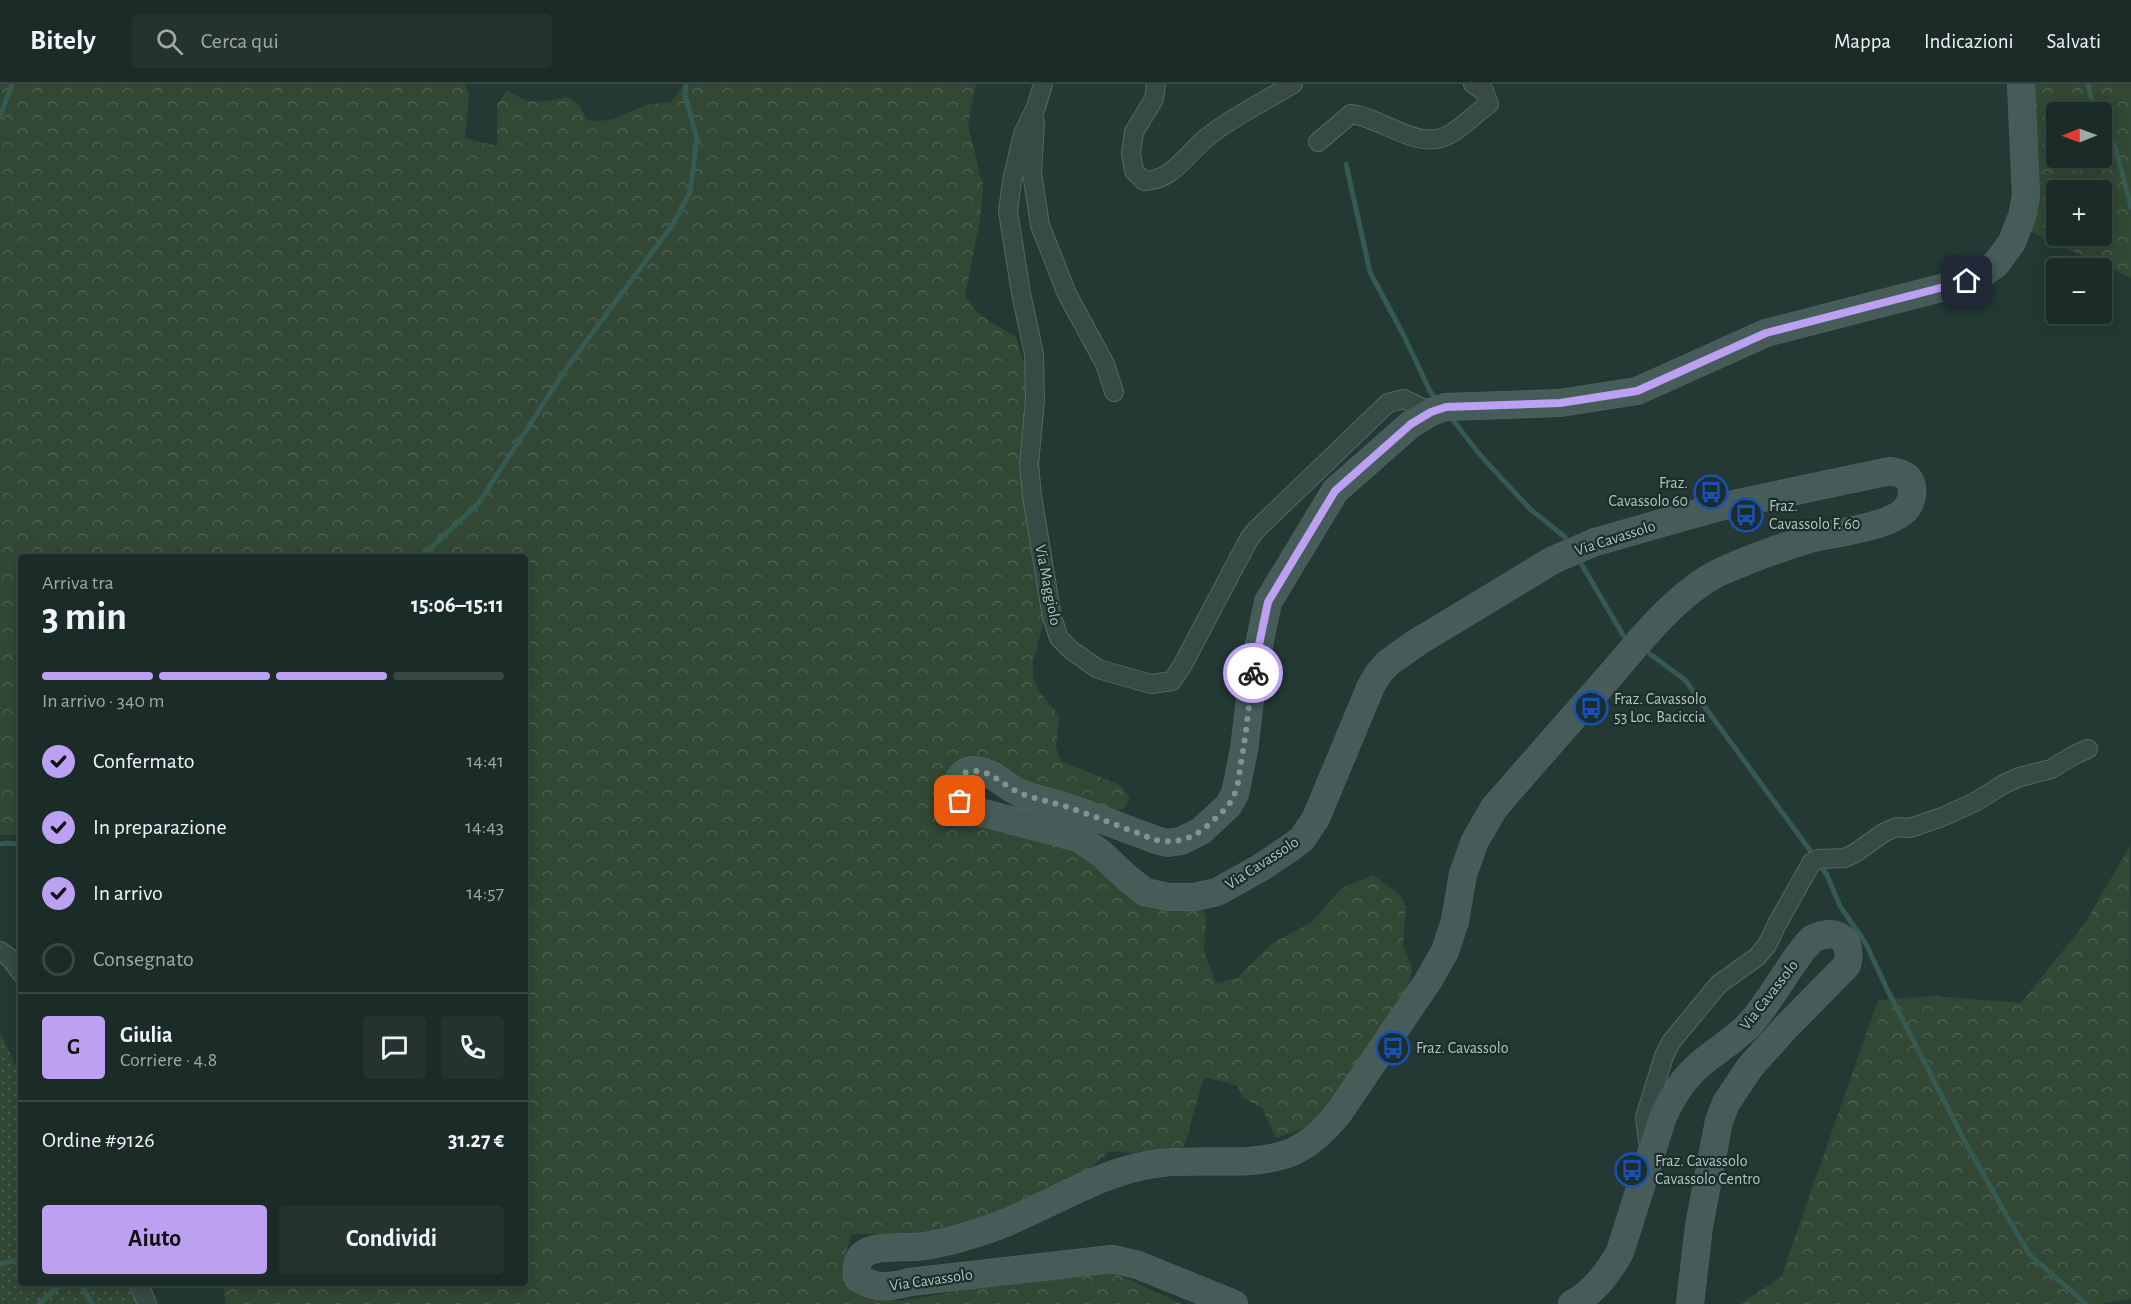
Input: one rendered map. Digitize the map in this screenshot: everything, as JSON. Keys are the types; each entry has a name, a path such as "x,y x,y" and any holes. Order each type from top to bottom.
{"main road":[{"path":"1436,410 1560,403 1637,391 1766,333 1979,276 1996,264 2005,252 2017,230 2024,206 2026,173 2021,84"},
{"name":"Via Cavassolo","path":"1234,1304 1138,1264 1112,1258 921,1281 885,1288 869,1284 858,1278 856,1270 861,1257 879,1247 915,1247 973,1235 1079,1187 1126,1171 1161,1163 1270,1157 1292,1152 1317,1137 1340,1111 1428,981 1445,951 1455,921 1463,874 1475,841 1494,808 1652,628 1683,598 1719,573 1805,540 1880,523 1905,510 1912,496 1912,488 1906,477 1896,472 1883,472 1715,508 1595,542 1553,560 1416,643 1388,663 1371,686 1308,832 1302,839 1260,868 1217,891 1194,897 1168,897 1145,891 1102,854 1078,838 972,810 960,801 956,787 959,778 973,770 993,776 1016,791 1036,799 1063,806 1156,840 1168,843 1181,841 1201,831 1228,806 1235,794 1244,750 1253,674 1268,602 1335,491 1411,424 1436,410"},
{"name":"Via Cavassolo","path":"1572,1304 1598,1284 1620,1252 1653,1146 1671,1099 1686,1079 1707,1058 1749,1025 1812,939 1824,934 1840,936 1849,950 1847,965 1750,1067 1726,1103 1719,1121 1699,1226 1690,1304"}],"street":[{"name":"Via Maggiolo","path":"1043,84 1036,107 1023,134 1012,181 1008,212 1021,293 1034,354 1035,400 1029,464 1032,496 1052,617 1059,638 1071,650 1098,669 1151,684 1172,681 1249,538 1256,530 1388,403 1404,399 1436,410"},
{"path":"1156,84 1154,99 1134,132 1131,153 1134,171 1144,181 1156,181 1169,173 1181,165 1209,135 1293,84"},
{"path":"1318,142 1351,114 1365,116 1423,140 1450,135 1488,104 1484,91 1473,84"},
{"path":"1036,107 1032,173 1040,225 1067,294 1105,364 1114,392"},
{"path":"1653,1146 1648,1141 1645,1117 1664,1056 1671,1042 1719,984 1749,964 1767,945 1812,862 1819,859 1845,858 1885,831 1897,827 1910,828 1942,817 1975,802 2004,784 2051,769 2088,749"},
{"path":"0,951 10,958 18,969"},
{"path":"140,1286 147,1304"}],"green space":[{"path":"0,84 465,84 469,93 465,138 497,146 497,105 507,90 529,101 567,97 580,105 586,120 604,121 647,105 671,102 684,84 976,84 968,125 983,186 980,219 965,296 981,315 1016,337 1025,367 1045,617 1033,662 1033,678 1040,692 1059,716 1056,747 1061,761 1120,785 1130,797 1124,809 1108,813 1018,777 975,755 960,760 950,772 944,787 944,799 952,808 1075,849 1201,907 1206,916 1204,952 1216,983 1237,978 1271,944 1312,922 1342,888 1373,875 1401,896 1406,906 1403,945 1412,969 1406,991 1344,1088 1308,1127 1276,1138 1262,1108 1242,1097 1238,1086 1204,1077 1184,1147 1133,1153 1110,1151 1093,1166 1003,1213 961,1229 920,1234 852,1234 842,1266 859,1295 900,1301 1065,1273 1110,1271 1182,1304 226,1304 223,1286 528,1286 528,554 18,554 18,835 0,835"},
{"path":"2031,84 2131,84 2131,278 2112,269 2112,258 2087,258 2061,246 2112,246 2112,180 2046,180 2046,239 2026,230"},
{"path":"2130,846 2131,1299 2099,1304 1740,1304 1781,1277 1878,1000 1934,996 2021,1003 2085,923"},
{"path":"0,1033 18,1070 18,1286 129,1286 137,1304 0,1304"}],"waterway":[{"path":"0,117 12,84"},
{"path":"424,554 478,504 568,366 673,224 690,192 697,139 685,95 686,84"},
{"path":"2088,84 2093,102"},
{"path":"2112,141 2131,207"},
{"path":"1346,164 1370,272 1431,393 1437,400"},
{"path":"1449,415 1481,456 1530,509 1565,537"},
{"path":"1582,565 1623,635"},
{"path":"1650,654 1685,680 1812,853"},
{"path":"0,844 18,845"},
{"path":"1819,864 1827,875 1840,906 1866,944 1963,1138 2013,1227 2030,1255 2086,1304"},
{"path":"0,1264 18,1260"},
{"path":"39,1304 59,1286"},
{"path":"82,1286 92,1304"}],"way so far":[{"path":"960,801 956,787 959,778 973,770 993,776 1016,791 1036,799 1063,806 1156,840 1168,843 1181,841 1201,831 1214,820 1228,806 1235,794 1244,750 1253,673"}],"place":[{"name":"Fraz. Cavassolo 60","path":"1711,492"},
{"name":"Fraz. Cavassolo F. 60","path":"1746,515"},
{"name":"Fraz. Cavassolo 53 Loc. Baciccia","path":"1591,708"},
{"name":"Fraz. Cavassolo","path":"1393,1048"},
{"name":"Fraz. Cavassolo Cavassolo Centro","path":"1632,1170"}],"route":[{"path":"1253,673 1268,602 1335,491 1400,432 1431,412 1446,407 1560,403 1637,391 1766,333 1967,281"}]}
